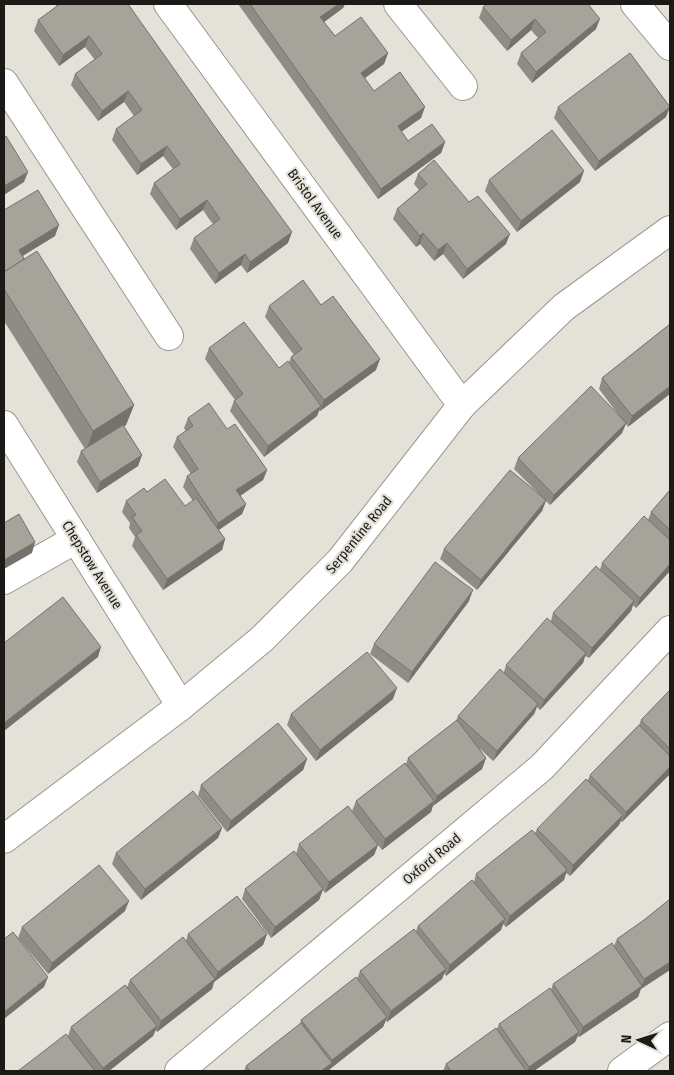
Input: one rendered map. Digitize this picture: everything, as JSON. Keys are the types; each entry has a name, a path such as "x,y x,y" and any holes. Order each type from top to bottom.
{"street":[{"name":"Bristol Avenue","path":"168,4 462,405"},
{"path":"398,4 463,86"},
{"path":"635,4 670,46"},
{"path":"4,83 170,336"},
{"name":"Serpentine Road","path":"4,839 181,706 262,639 340,561 462,405 564,307 668,236"},
{"name":"Chepstow Avenue","path":"4,425 181,706"},
{"path":"4,580 76,539"},
{"name":"Oxford Road","path":"179,1071 542,767 670,630"},
{"path":"622,1071 670,1036"}],"building":[{"path":"60,4 128,4 292,232 250,262 245,254 219,273 194,238 220,219 207,200 180,219 154,183 180,164 167,146 141,164 116,129 142,110 128,91 102,111 75,74 102,54 89,36 63,55 38,20"},
{"path":"250,4 339,4 320,17 335,36 361,17 388,53 361,73 374,91 400,72 425,107 398,126 408,141 432,124 445,142 381,189"},
{"path":"487,4 588,4 600,19 536,72 521,53 546,32 535,19 511,40 483,7"},
{"path":"630,53 670,107 599,161 558,107"},
{"path":"552,130 584,171 521,221 489,180"},
{"path":"6,136 28,172 4,186 4,137"},
{"path":"434,160 469,202 478,196 510,234 467,269 447,243 438,250 423,233 420,236 397,209 427,184 418,174"},
{"path":"38,190 59,225 19,250 24,259 4,272 4,210"},
{"path":"37,251 134,405 93,431 4,289 4,272"},
{"path":"303,280 321,305 333,296 380,359 324,400 291,357 302,349 269,306"},
{"path":"244,322 279,368 288,361 321,406 268,446 234,401 243,394 209,348"},
{"path":"670,324 670,386 632,416 602,378"},
{"path":"591,386 626,423 554,495 518,458"},
{"path":"209,403 227,429 235,424 267,470 236,490 246,504 218,523 187,476 198,469 177,437 193,426 188,418"},
{"path":"123,425 142,455 100,482 81,451"},
{"path":"510,470 546,500 481,580 444,549"},
{"path":"165,479 185,506 196,498 225,539 167,579 136,535 142,531 132,517 136,515 126,501 144,488 147,492"},
{"path":"670,490 670,530 651,512"},
{"path":"19,514 35,542 4,560 4,523"},
{"path":"644,516 670,540 670,564 640,598 602,563"},
{"path":"435,562 473,590 412,672 374,644"},
{"path":"596,566 634,601 592,648 553,613"},
{"path":"63,597 101,647 4,723 4,643"},
{"path":"547,618 586,653 544,700 506,665"},
{"path":"367,652 397,688 320,750 291,714"},
{"path":"500,669 538,704 497,751 458,716"},
{"path":"670,690 670,749 641,720"},
{"path":"457,720 486,758 437,796 408,758"},
{"path":"278,723 307,759 231,821 201,785"},
{"path":"639,725 670,756 670,767 626,812 590,775"},
{"path":"405,763 434,801 385,839 356,801"},
{"path":"586,779 623,815 573,865 537,829"},
{"path":"193,791 222,828 145,889 116,853"},
{"path":"348,806 378,845 329,882 299,844"},
{"path":"532,830 567,870 510,916 476,874"},
{"path":"294,851 323,889 275,927 245,889"},
{"path":"99,865 129,901 52,963 22,927"},
{"path":"472,880 505,919 450,965 418,926"},
{"path":"237,896 267,934 218,972 188,934"},
{"path":"670,899 670,962 644,979 617,939"},
{"path":"414,929 446,969 391,1011 360,971"},
{"path":"13,932 48,977 4,1012 4,939"},
{"path":"183,937 215,979 161,1021 130,980"},
{"path":"612,943 642,986 583,1027 553,984"},
{"path":"356,977 387,1017 332,1060 301,1020"},
{"path":"125,985 157,1026 103,1068 71,1027"},
{"path":"550,988 579,1032 529,1067 499,1024"},
{"path":"301,1023 332,1063 321,1071 250,1071 246,1066"},
{"path":"496,1028 526,1071 451,1071 446,1064"},
{"path":"66,1034 95,1071 18,1071"}]}
